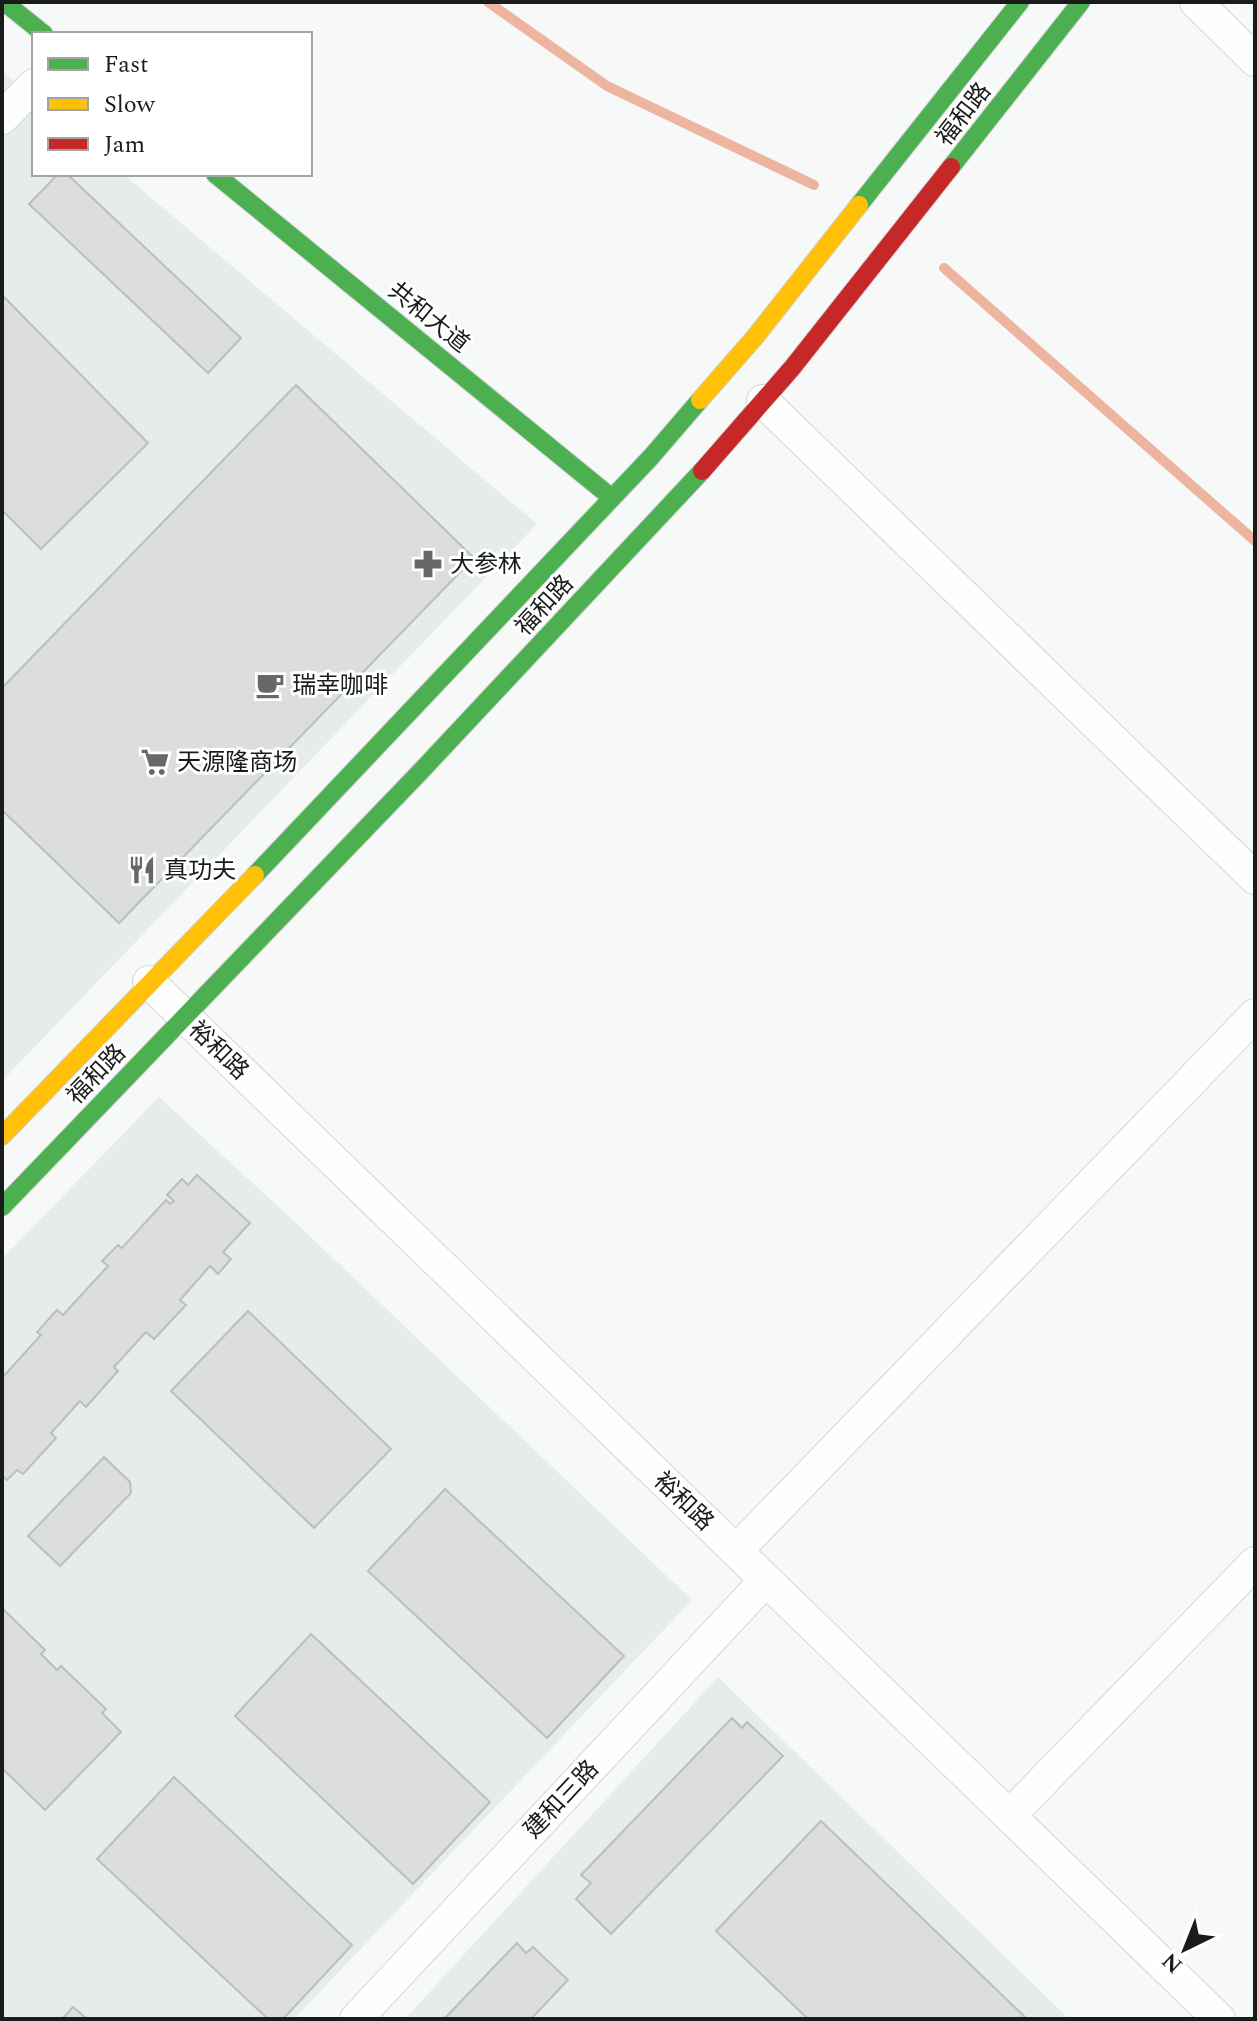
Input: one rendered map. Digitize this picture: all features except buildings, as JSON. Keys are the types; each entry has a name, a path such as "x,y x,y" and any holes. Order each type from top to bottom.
{"main road":[{"path":"4,2 42,32"},
{"name":"福和路","path":"2,1136 387,738 612,498 755,337 1020,2"},
{"name":"福和路","path":"2,1207 686,489 763,401 1081,2"},
{"name":"共和大道","path":"217,176 612,498"}],"street":[{"path":"1196,2 1255,60"},
{"path":"2,118 32,87"},
{"path":"763,401 1255,878"},
{"name":"裕和路","path":"149,982 1219,2019"},
{"path":"736,1551 1255,1015"},
{"path":"1009,1816 1255,1563"},
{"name":"建和三路","path":"356,2019 766,1580"}],"shaded area":[{"name":"天源隆商场","path":"2,71 32,97 32,176 125,176 537,524 2,1081"},
{"path":"159,1097 692,1600 294,2019 2,2019 2,1259"},
{"path":"718,1677 1069,2019 405,2019"}],"waterway":[{"path":"488,2 607,86 814,185"},
{"path":"944,268 1255,541"}],"traffic: fast":[{"path":"4,2 42,32"},
{"path":"859,205 1020,2"},
{"path":"951,167 1081,2"},
{"path":"217,176 612,498"},
{"path":"255,875 651,457 700,400"},
{"path":"2,1207 421,771 702,471"}],"traffic: slow":[{"path":"700,400 755,337 859,205"},
{"path":"2,1136 255,875"}],"traffic: jam":[{"path":"702,471 792,368 951,167"}],"place":[{"name":"大参林","path":"428,564"},
{"name":"瑞幸咖啡","path":"270,685"},
{"name":"天源隆商场","path":"155,762"},
{"name":"真功夫","path":"142,870"}]}
